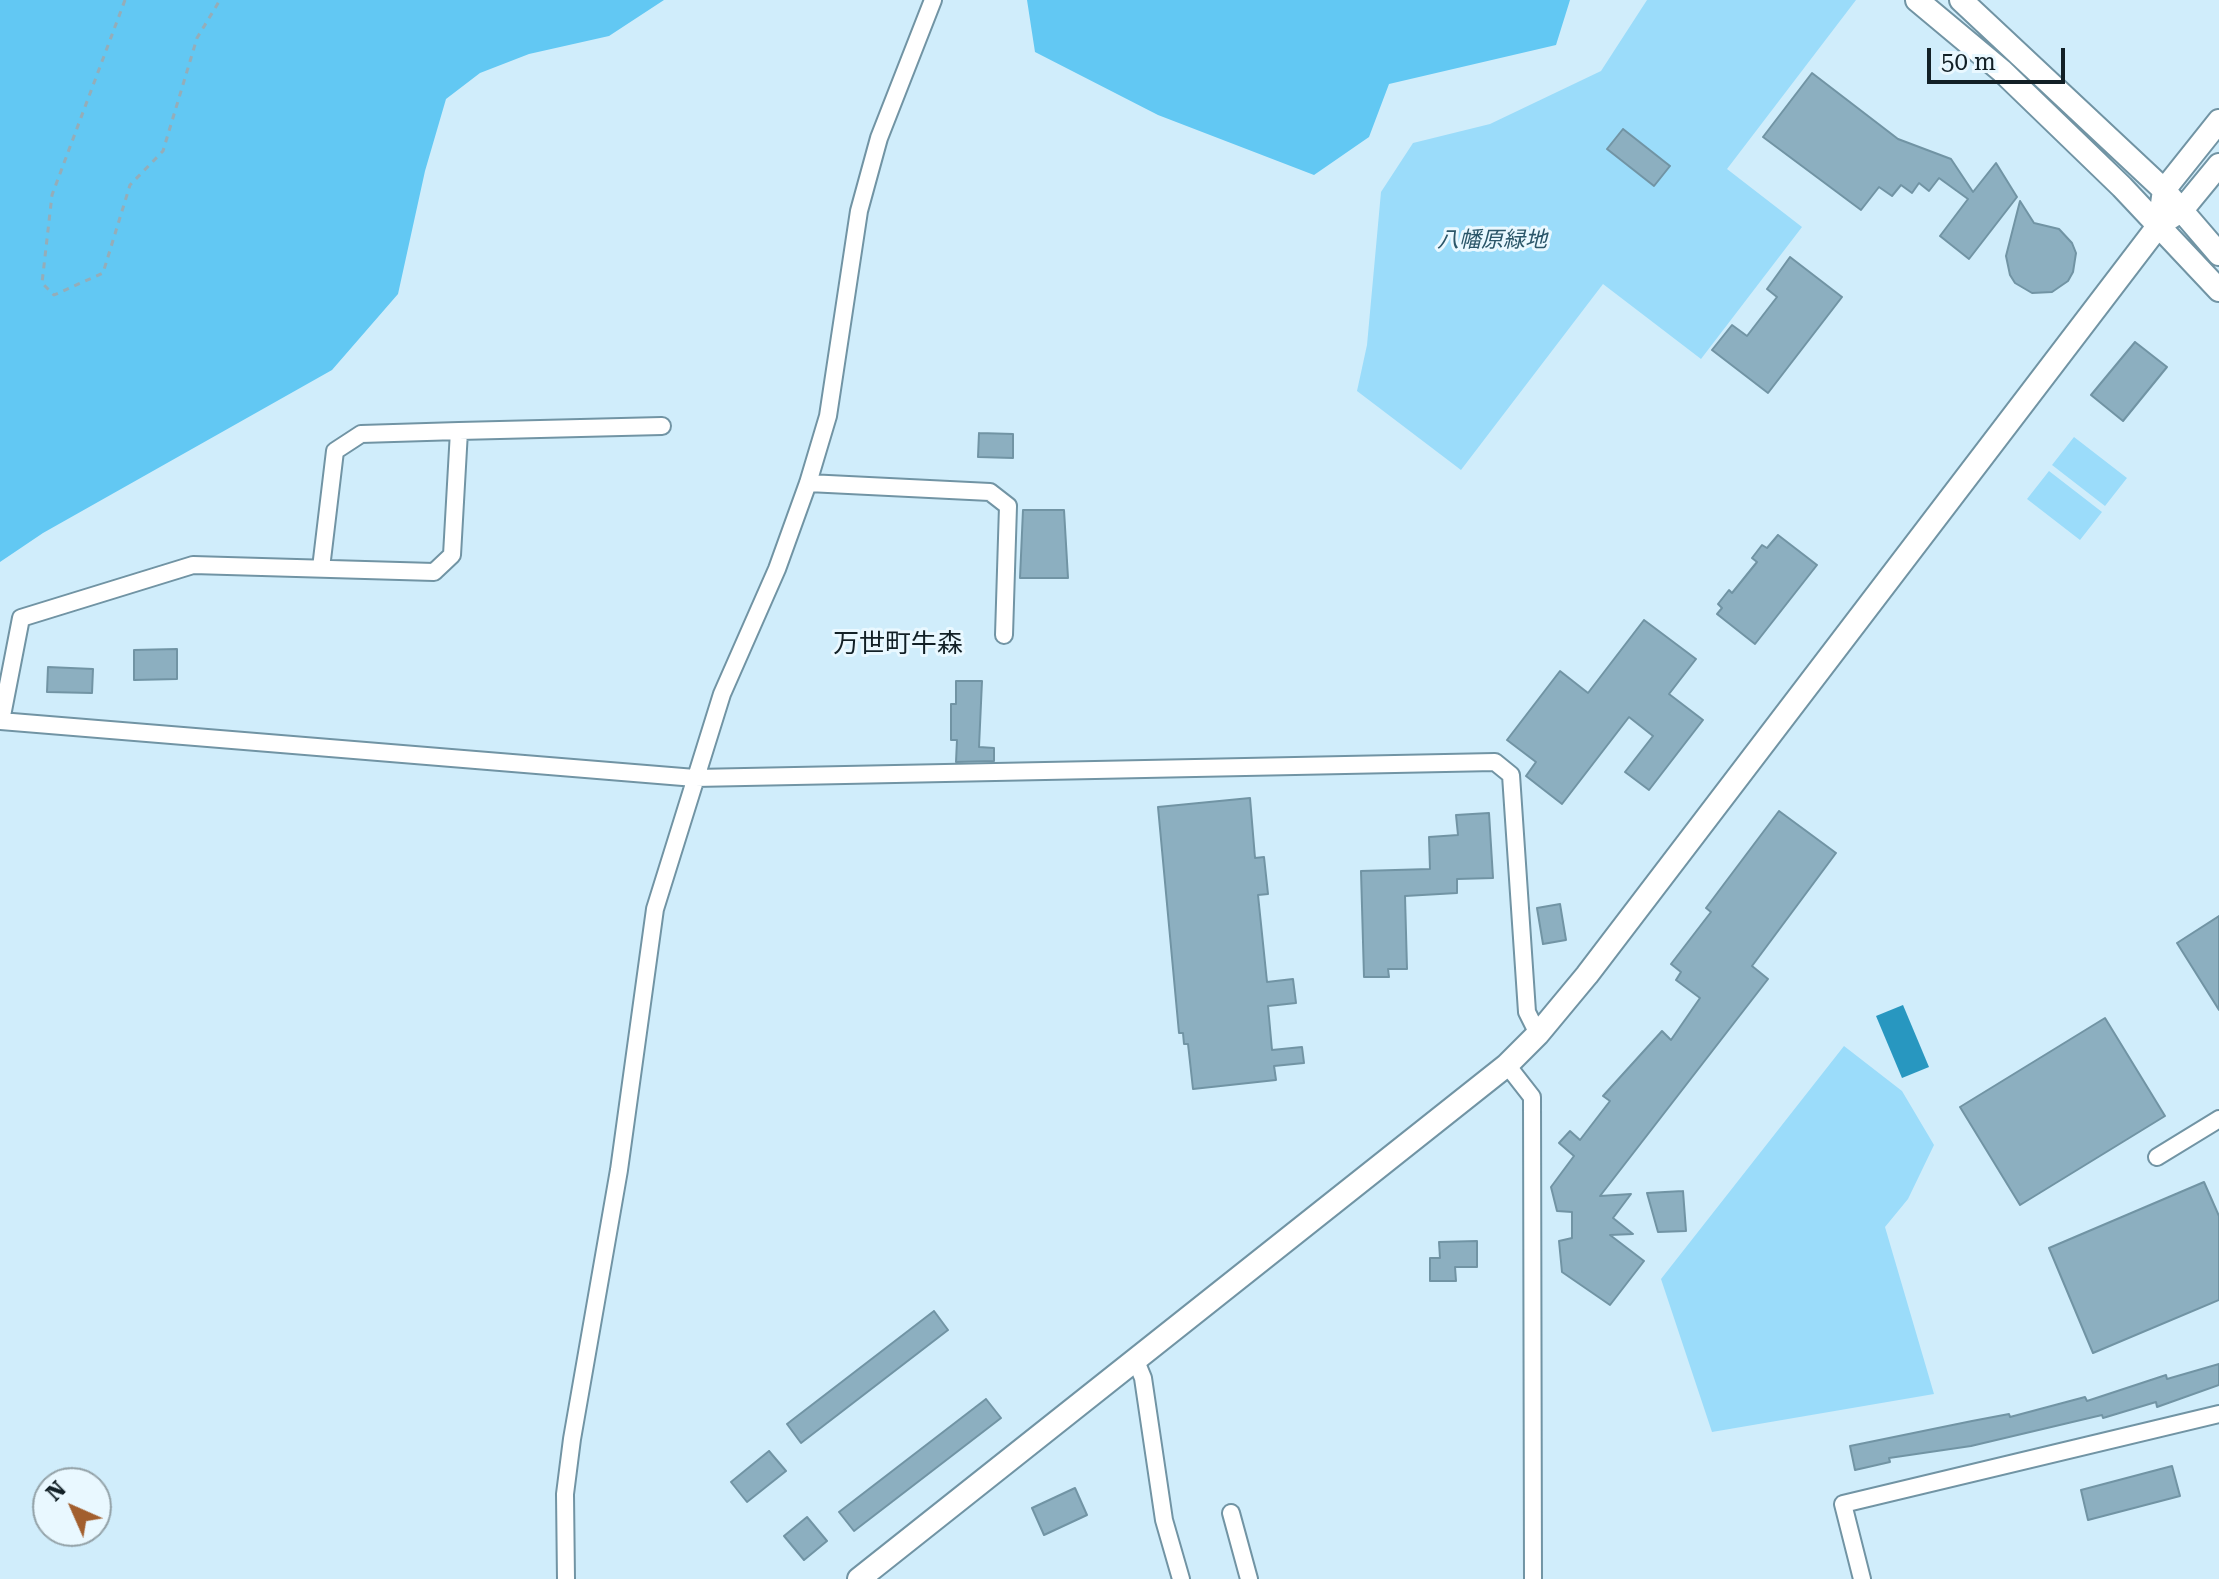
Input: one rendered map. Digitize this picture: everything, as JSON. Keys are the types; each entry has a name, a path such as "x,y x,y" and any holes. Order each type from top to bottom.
{"street":[{"path":"566,1579 565,1494 572,1439 619,1170 655,909 722,694 777,569 808,483 828,416 859,211 879,138 933,0"},
{"path":"1917,0 2002,71 2159,225 2219,290"},
{"path":"1961,0 2164,190 2219,254"},
{"path":"2159,225 2164,190 2219,121"},
{"path":"859,1579 1507,1065 1538,1034 1597,963 2159,225 2182,210 2219,165"},
{"path":"321,568 335,451 361,434 662,426"},
{"path":"459,431 452,555 434,572 193,565 21,618 0,721 695,778 1495,762 1511,775 1527,1012 1538,1034"},
{"path":"808,483 990,492 1008,506 1004,635"},
{"path":"1507,1065 1532,1097 1533,1579"},
{"path":"2157,1157 2219,1119"},
{"path":"1136,1361 1143,1378 1164,1520 1181,1579"},
{"path":"1862,1579 1843,1504 2219,1414"},
{"path":"1231,1513 1249,1579"}],"path":[{"path":"125,0 52,195 42,283 54,295 103,273 130,185 163,151 197,38 220,0"}],"green space":[{"name":"八幡原緑地","path":"1647,0 1856,0 1727,169 1802,227 1701,359 1603,284 1461,470 1357,391 1367,345 1381,192 1413,143 1490,124 1601,71"},
{"path":"2074,437 2127,478 2105,506 2052,465"},
{"path":"2049,471 2102,512 2080,540 2027,499"},
{"path":"1844,1046 1902,1091 1934,1145 1908,1199 1885,1227 1934,1394 1712,1432 1661,1279"}],"shaded area":[{"path":"0,0 664,0 609,36 529,54 480,73 446,99 425,171 398,294 332,370 43,533 0,562"},
{"path":"1027,0 1570,0 1556,45 1389,84 1369,137 1314,175 1158,115 1035,52"},
{"path":"1903,1005 1929,1067 1902,1078 1876,1016"}],"building":[{"path":"1812,73 1898,139 1951,159 1973,192 1996,163 2017,197 1969,259 1940,236 1968,199 1939,178 1929,191 1919,183 1912,193 1901,185 1892,196 1879,187 1861,210 1763,137"},
{"path":"1623,129 1670,166 1654,186 1607,149"},
{"path":"2020,201 2034,223 2059,229 2072,243 2076,253 2068,281 2052,292 2032,293 2015,283 2010,275 2006,256"},
{"path":"1790,257 1842,297 1768,393 1712,350 1732,325 1747,336 1777,297 1767,289"},
{"path":"2135,342 2167,367 2123,421 2091,395"},
{"path":"979,433 1013,434 1013,458 978,457"},
{"path":"1023,510 1064,510 1068,578 1020,578"},
{"path":"1778,535 1817,565 1755,644 1717,614 1722,608 1718,604 1729,590 1732,593 1757,562 1752,558 1762,545 1767,548"},
{"path":"1644,620 1696,659 1669,694 1703,720 1649,790 1625,772 1653,736 1629,717 1562,804 1526,776 1536,762 1507,740 1560,671 1588,693"},
{"path":"177,649 177,679 134,680 134,650"},
{"path":"48,667 93,669 92,693 47,692"},
{"path":"956,681 982,681 979,747 994,748 994,761 956,762 957,740 951,740 951,704 956,704"},
{"path":"1250,798 1255,858 1264,857 1268,894 1258,895 1267,982 1293,979 1296,1003 1268,1006 1272,1050 1302,1047 1304,1063 1274,1066 1276,1080 1193,1089 1188,1044 1184,1044 1183,1033 1179,1033 1158,807"},
{"path":"1779,811 1836,853 1752,966 1768,979 1600,1196 1631,1194 1613,1218 1633,1234 1610,1235 1644,1261 1610,1305 1562,1272 1559,1241 1572,1238 1572,1212 1557,1211 1551,1187 1574,1156 1559,1143 1570,1131 1580,1140 1610,1101 1603,1096 1662,1031 1671,1040 1700,998 1676,980 1681,972 1671,964 1711,912 1706,908"},
{"path":"1489,813 1493,878 1457,879 1457,893 1405,896 1407,969 1388,969 1389,977 1364,977 1361,871 1430,869 1429,837 1458,835 1456,815"},
{"path":"1560,904 1566,940 1543,944 1537,908"},
{"path":"2219,916 2219,1010 2177,943"},
{"path":"2105,1018 2165,1116 2020,1205 1960,1107"},
{"path":"2204,1182 2219,1216 2219,1300 2093,1353 2049,1248"},
{"path":"1683,1191 1686,1231 1658,1232 1647,1193"},
{"path":"1477,1241 1477,1267 1455,1267 1456,1281 1430,1281 1430,1258 1440,1258 1439,1242"},
{"path":"934,1311 948,1330 801,1443 787,1424"},
{"path":"2219,1364 2219,1385 2157,1407 2156,1402 2103,1418 2102,1415 1971,1446 1889,1458 1890,1462 1855,1470 1850,1446 2009,1414 2010,1417 2085,1397 2087,1401 2166,1375 2167,1379"},
{"path":"986,1399 1001,1418 854,1531 839,1512"},
{"path":"769,1451 786,1471 747,1502 731,1482"},
{"path":"2172,1466 2180,1496 2088,1520 2081,1490"},
{"path":"1075,1488 1087,1515 1044,1535 1032,1508"},
{"path":"807,1517 827,1541 804,1560 784,1536"}],"district":[{"name":"万世町牛森","path":"898,644"}]}
